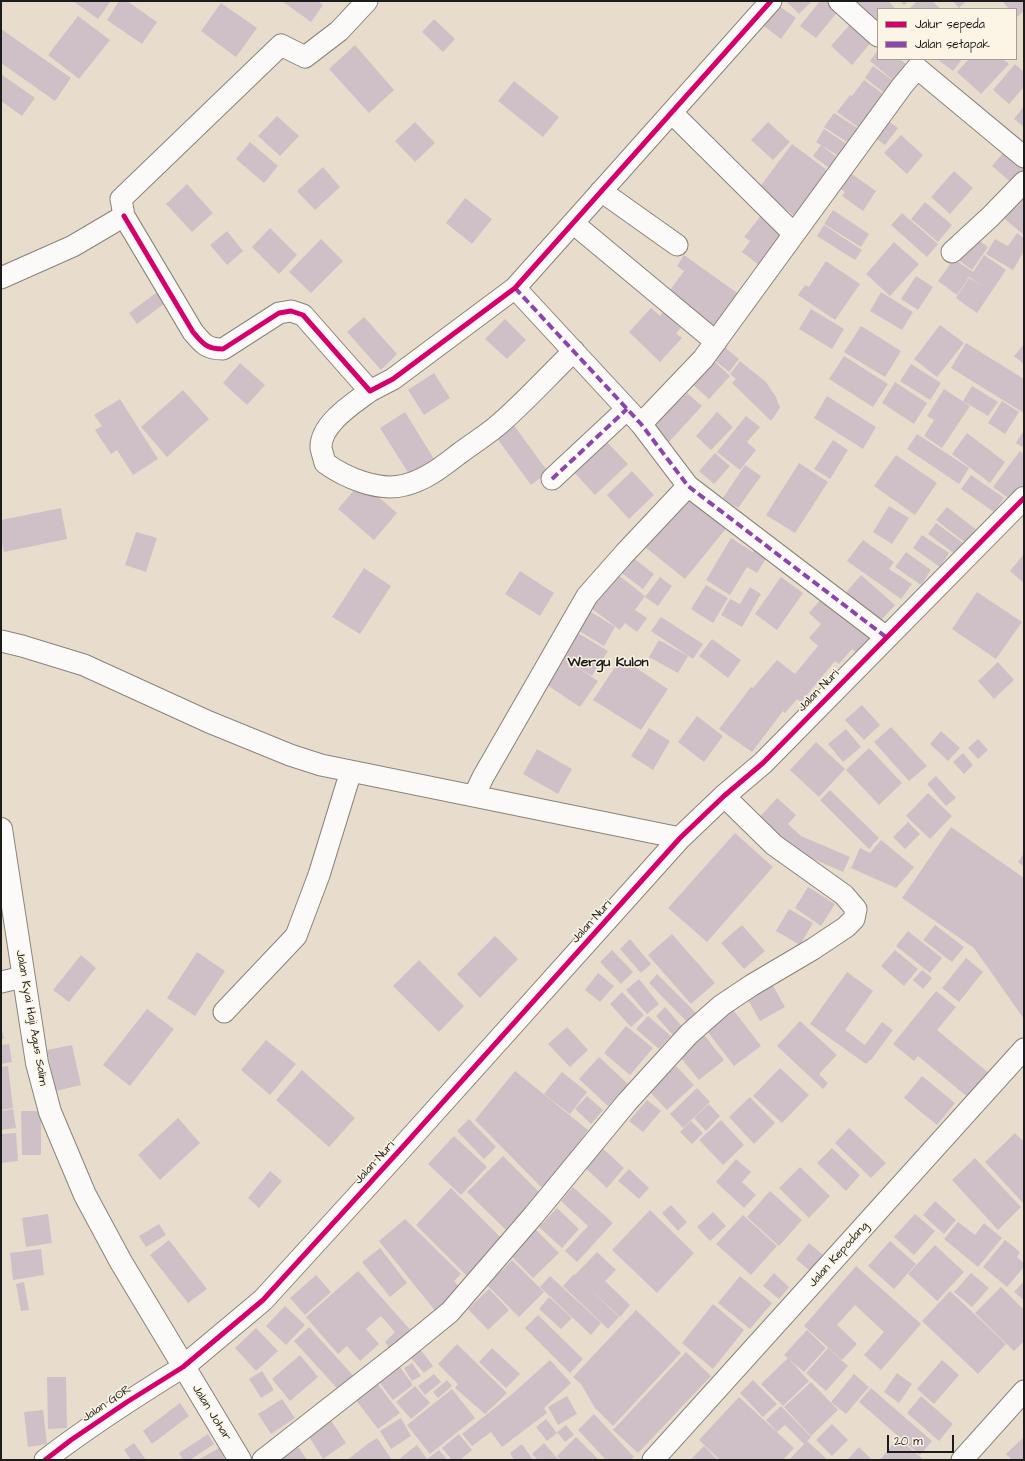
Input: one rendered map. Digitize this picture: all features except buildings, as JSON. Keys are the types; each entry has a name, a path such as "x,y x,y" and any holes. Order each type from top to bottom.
{"street":[{"path":"367,1 339,31 305,57 281,45 121,198 124,216 193,332 204,345 214,349 223,350 279,313 291,311 303,315 370,391"},
{"path":"574,351 496,426 437,470 422,479 404,486 386,487 368,484 337,471 325,463 321,447 323,436 330,424 343,411 370,391 393,379 515,288 771,1"},
{"path":"839,1 877,35"},
{"path":"641,424 703,359 716,342 902,86 912,64 1024,157"},
{"path":"672,113 794,234"},
{"path":"952,252 990,217 1024,182"},
{"path":"601,191 677,245"},
{"path":"1,278 73,246 124,216"},
{"path":"573,223 716,342"},
{"path":"515,288 641,424 688,486 886,637"},
{"path":"552,479 627,409"},
{"path":"474,796 483,777 586,596 688,486"},
{"name":"Jalan Nuri","path":"182,1366 263,1300 680,838 724,796 763,763 1024,498"},
{"path":"1,641 84,665 209,722 290,755 321,765 680,838"},
{"path":"224,1012 296,936 319,875 351,772"},
{"path":"262,1460 450,1312 533,1216 627,1102 688,1034 722,1005 830,938 846,927 854,919 856,909 844,895 774,845 724,796"},
{"name":"Jalan Kyai Haji Agus Salim","path":"1,829 37,1063 50,1112 85,1195 121,1262 182,1366"},
{"path":"1,982 23,977"},
{"name":"Jalan Kepodang","path":"653,1460 1024,1049"},
{"name":"Jalan GOR","path":"45,1460 126,1402 182,1366"},
{"name":"Jalan Johar","path":"182,1366 240,1460"},
{"path":"962,1460 1024,1391"}],"marked path":[{"path":"515,288 641,424 688,486 886,637"},
{"path":"552,479 627,409"}],"cycle path":[{"path":"124,216 193,332 206,345 213,348 223,349 279,313 291,311 303,315 370,391 393,379 515,288 771,1"},
{"path":"45,1460 71,1440 127,1402 183,1367 263,1300 680,838 724,796 763,763 1024,498"}],"district":[{"name":"Wergu Kulon","path":"608,663"}]}
